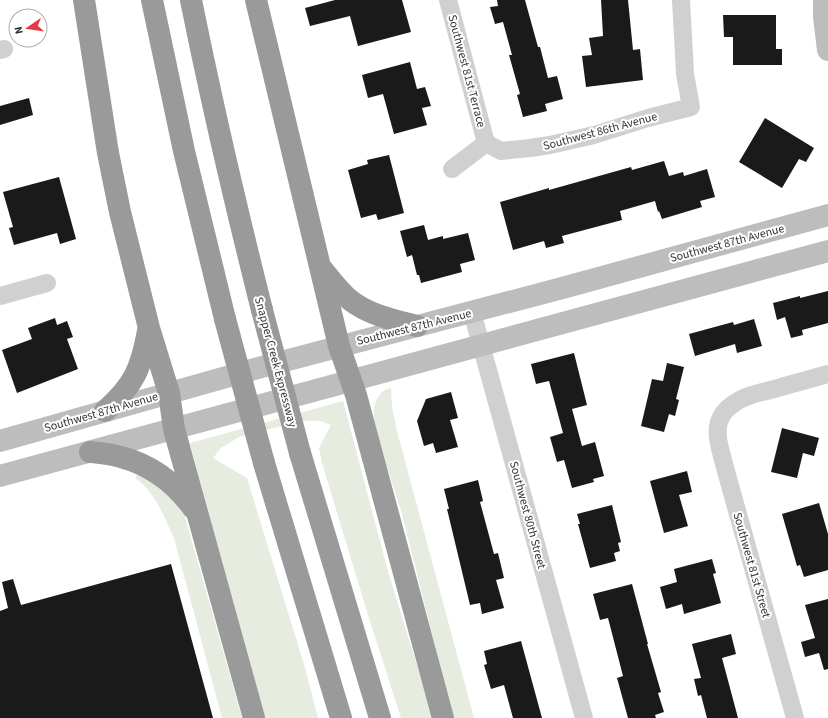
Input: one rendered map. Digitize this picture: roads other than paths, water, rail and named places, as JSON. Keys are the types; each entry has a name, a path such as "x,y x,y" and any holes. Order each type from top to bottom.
{"highway":[{"path":"84,0 108,153 120,212 149,328 168,393 174,429 254,718"},
{"path":"152,0 184,151 225,319 264,463 341,718"},
{"name":"Snapper Creek Expressway","path":"191,0 219,134 262,310 300,453 380,718"},
{"path":"256,0 339,346 352,381 443,718"},
{"path":"321,268 338,288 360,307 393,320 417,326"},
{"path":"105,411 120,398 136,375 144,355 149,328"},
{"path":"90,452 121,457 156,472 184,495 197,513"}],"main road":[{"path":"824,0 824,17 828,50"},
{"name":"Southwest 87th Avenue","path":"0,441 339,346 472,312 828,215"},
{"path":"0,476 828,251"}],"street":[{"name":"Southwest 81st Terrace","path":"448,0 486,143"},
{"name":"Southwest 86th Avenue","path":"486,143 501,151 550,145 691,107 685,74 681,0"},
{"path":"452,168 486,143"},
{"path":"0,296 47,282"},
{"name":"Southwest 80th Street","path":"472,312 584,718"},
{"name":"Southwest 81st Street","path":"795,718 724,464 718,439 718,430 719,421 731,405 746,398 828,374"}]}
